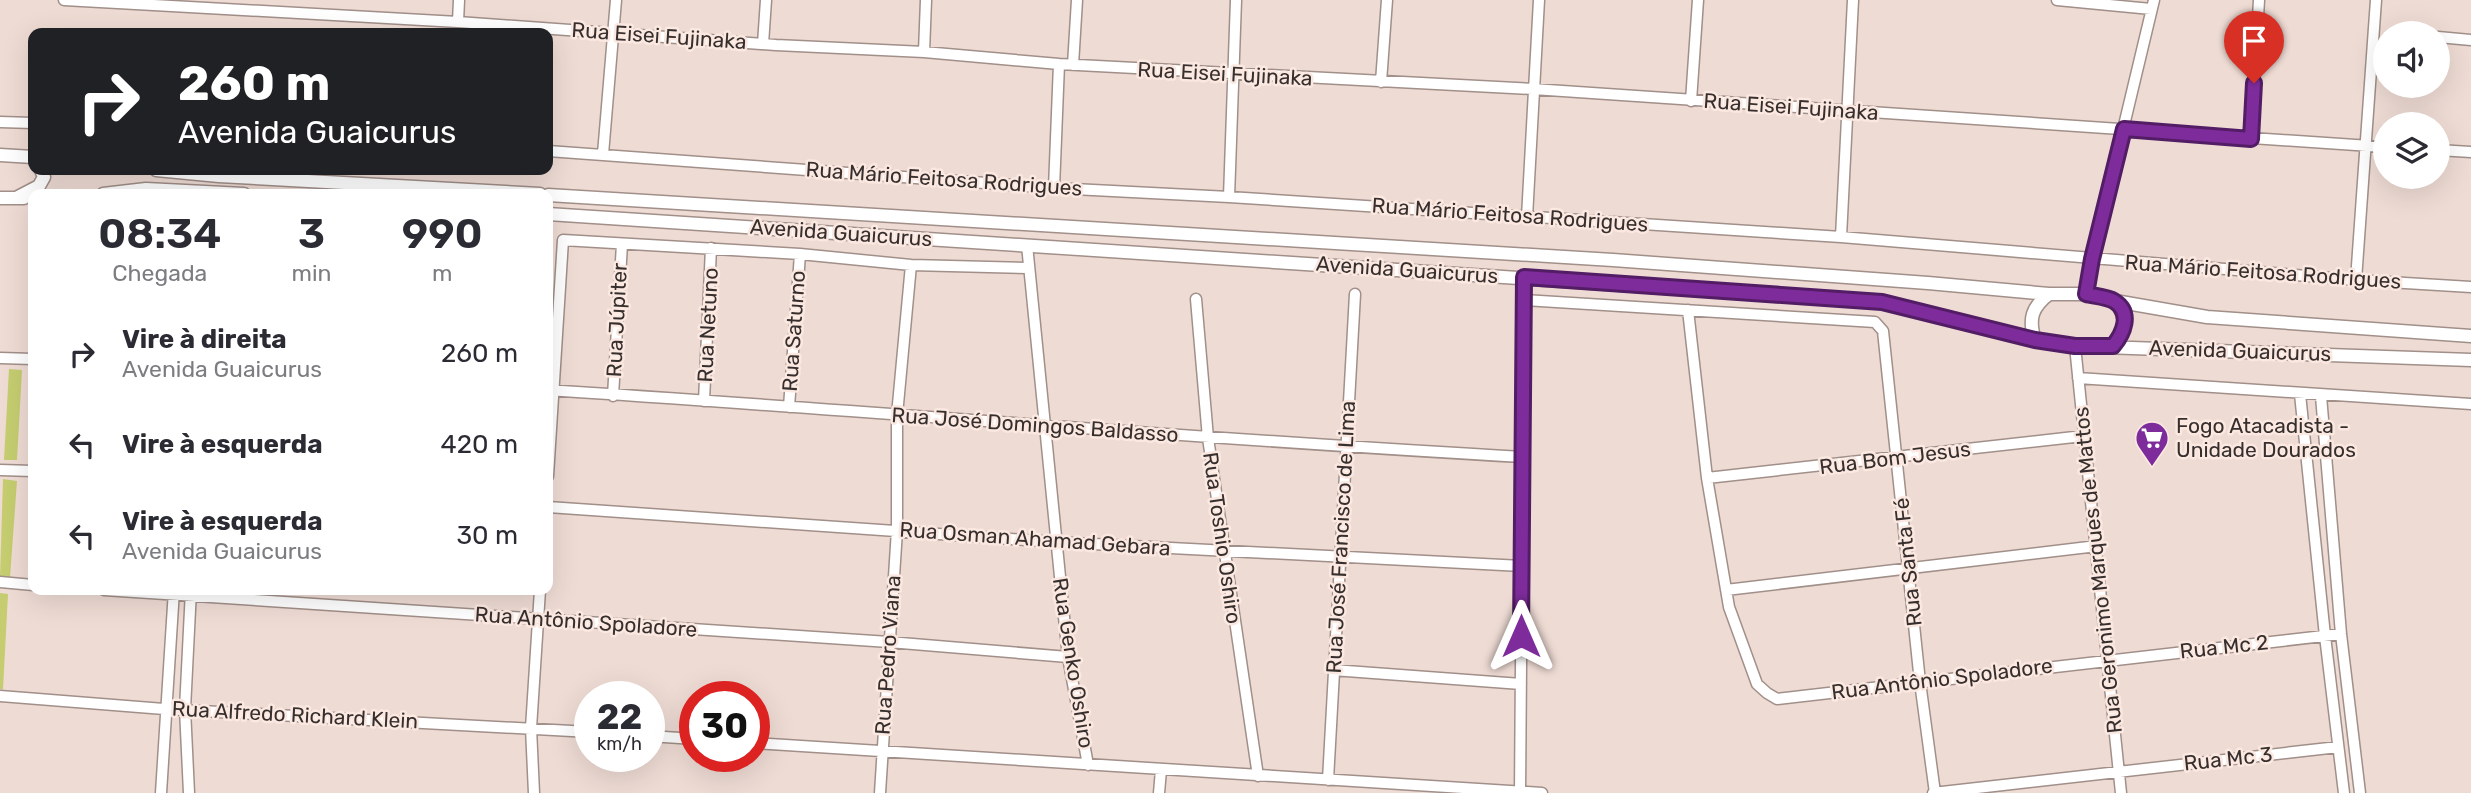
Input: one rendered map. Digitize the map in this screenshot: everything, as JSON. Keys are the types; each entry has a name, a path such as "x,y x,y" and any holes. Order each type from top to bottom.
{"main road":[{"path":"0,155 28,158"},
{"path":"33,189 39,186 43,175"},
{"path":"203,175 451,189"},
{"path":"16,198 28,192"},
{"name":"Avenida Guaicurus","path":"553,195 1627,261 2049,294 2086,294 2207,317 2471,336"},
{"path":"0,198 28,198"},
{"name":"Avenida Guaicurus","path":"553,214 1882,302 2035,340 2075,346 2471,360"},
{"path":"2035,340 2030,318 2036,304 2049,294"},
{"path":"2113,346 2122,336 2125,327 2122,310 2115,301"}],"street":[{"name":"Rua Eisei Fujinaka","path":"64,0 305,12 497,28"},
{"path":"305,12 306,0"},
{"path":"450,26 459,0"},
{"path":"603,155 616,0"},
{"path":"763,44 766,0"},
{"path":"924,52 926,0"},
{"path":"1073,65 1077,0"},
{"path":"1229,197 1236,0"},
{"path":"1381,82 1387,0"},
{"path":"1527,216 1539,0"},
{"path":"1691,101 1698,0"},
{"path":"1841,237 1853,0"},
{"path":"2057,0 2153,4 2086,294"},
{"path":"2251,139 2259,0"},
{"path":"2376,0 2378,21"},
{"name":"Rua Eisei Fujinaka","path":"553,30 924,52 1073,65 1533,89 2373,146"},
{"path":"2450,38 2471,40"},
{"path":"1054,188 1059,64"},
{"path":"2356,280 2373,90"},
{"path":"0,122 28,123"},
{"name":"Rua Mário Feitosa Rodrigues","path":"553,151 1054,188 1841,237 2356,280 2471,287"},
{"path":"2450,151 2471,152"},
{"path":"202,189 203,175"},
{"path":"218,189 219,176"},
{"path":"553,366 563,240 800,254 911,265 1028,268"},
{"name":"Rua Júpiter","path":"612,396 622,244"},
{"name":"Rua Genko Oshiro","path":"1027,245 1068,657 1088,765"},
{"name":"Rua Netuno","path":"704,401 711,248"},
{"name":"Rua Saturno","path":"789,407 800,254"},
{"name":"Rua Pedro Viana","path":"880,793 897,530 897,415 911,265"},
{"path":"1520,792 1524,277"},
{"name":"Rua José Francisco de Lima","path":"1328,780 1355,294"},
{"name":"Rua Toshio Oshiro","path":"1196,299 1208,438 1258,776"},
{"path":"1524,300 1688,310 1707,478 1726,590 2097,546"},
{"name":"Rua Santa Fé","path":"1688,310 1875,322 1883,331 1934,793"},
{"name":"Rua Geronimo Marques de Mattos","path":"2075,346 2121,793"},
{"path":"0,358 28,359"},
{"path":"2078,378 2471,404"},
{"name":"Rua José Domingos Baldasso","path":"553,391 1044,424 1208,438 1523,457"},
{"path":"2300,394 2344,793"},
{"path":"2321,396 2341,634 2360,793"},
{"name":"Rua Bom Jesus","path":"1707,478 2083,436"},
{"path":"0,470 28,471"},
{"name":"Rua Osman Ahamad Gebara","path":"553,507 1055,542 1522,566"},
{"path":"0,582 28,585"},
{"name":"Rua Antônio Spoladore","path":"1726,590 1729,607 1757,684 1777,699 2106,660"},
{"path":"161,793 164,709 174,595"},
{"path":"189,793 186,709 191,595"},
{"name":"Rua Antônio Spoladore","path":"205,595 889,642 1068,657"},
{"path":"534,793 531,728 539,595"},
{"name":"Rua Mc 2","path":"2106,660 2341,634"},
{"path":"1334,670 1521,684"},
{"name":"Rua Alfredo Richard Klein","path":"0,696 164,709 574,731"},
{"path":"770,744 1542,793"},
{"name":"Rua Mc 3","path":"2119,772 2338,747"},
{"path":"1160,793 1161,770"},
{"path":"1934,793 2119,772"}],"green space":[{"path":"9,369 22,370 17,460 4,460"},
{"path":"3,479 17,481 10,578 0,577"},
{"path":"0,593 8,594 3,689 0,689"}],"place":[{"name":"Fogo Atacadista - Unidade Dourados","path":"2152,468"}],"route":[{"path":"1521,636 1524,277 1882,302 2035,340 2075,346 2113,346 2122,336 2125,327 2122,310 2115,301 2086,294 2124,129 2251,139 2254,83"}]}
